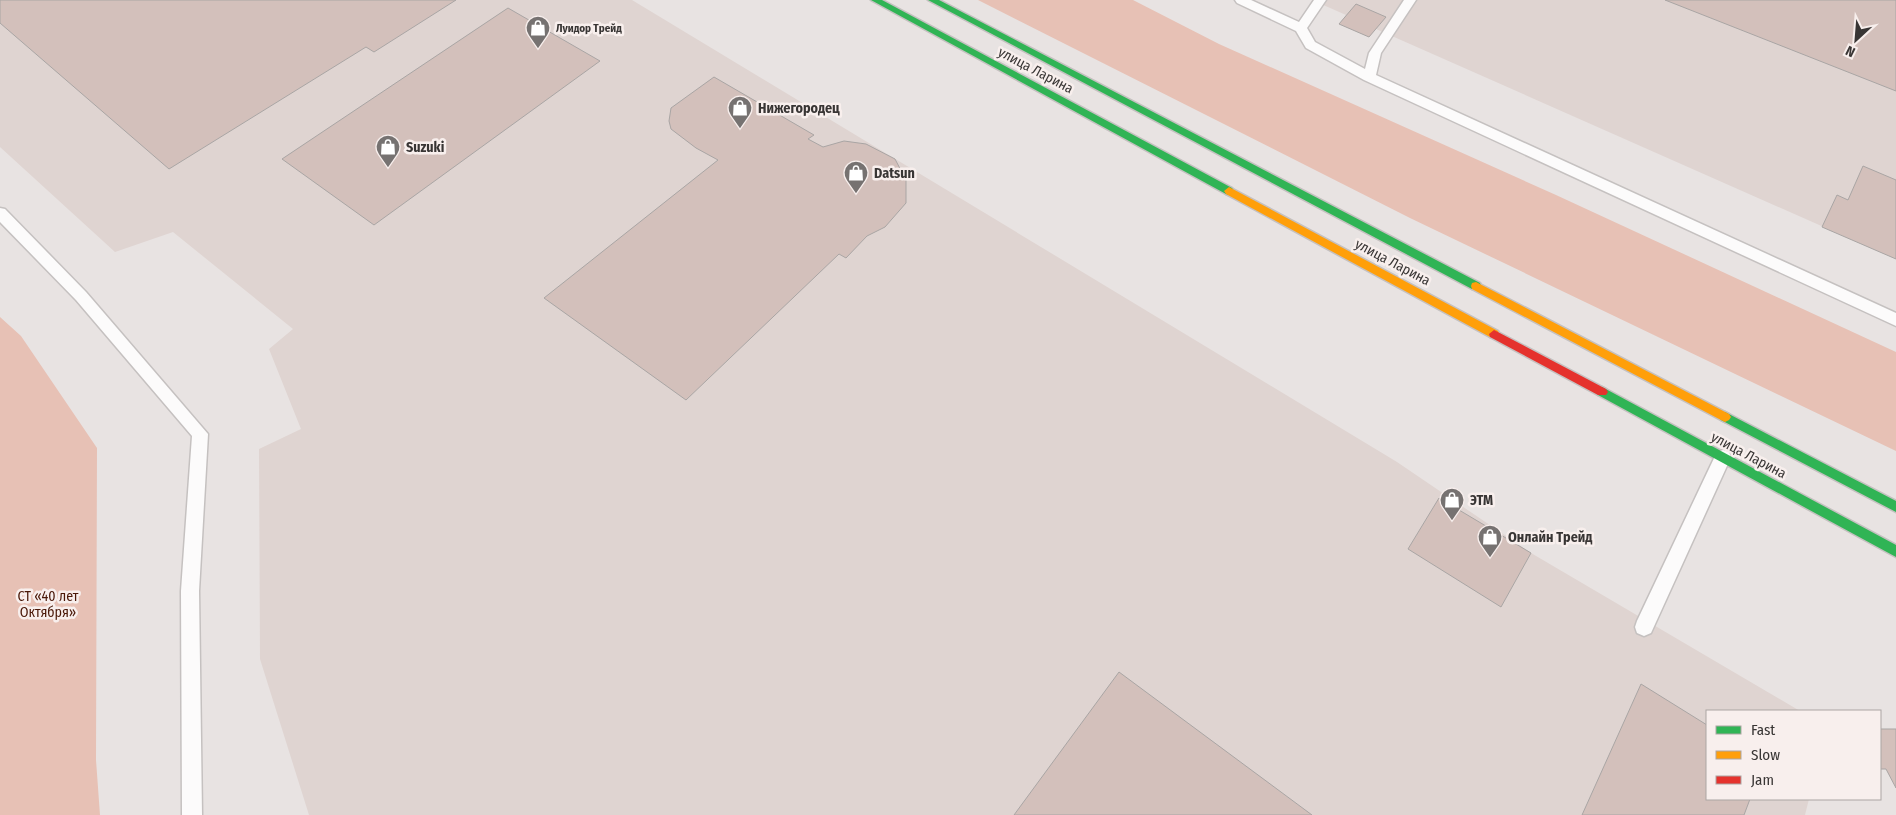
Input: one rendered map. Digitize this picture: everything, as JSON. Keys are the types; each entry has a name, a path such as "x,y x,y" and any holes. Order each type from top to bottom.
{"main road":[{"name":"улица Ларина","path":"875,0 1896,551"},
{"name":"улица Ларина","path":"932,0 1896,507"}],"lane":[{"path":"1241,0 1301,28 1310,45 1369,77 1896,320"},
{"path":"1301,28 1320,0"},
{"path":"1369,77 1375,53 1410,0"},
{"path":"0,213 81,296 200,434 190,591 192,815"},
{"path":"1644,626 1723,457"}],"shaded area":[{"path":"0,0 632,0 1397,462 1531,553 1798,710 1706,710 1706,800 1809,800 1805,815 309,815 260,659 259,449 301,429 269,349 293,329 173,232 115,252 0,147"},
{"path":"1312,0 1896,0 1896,259 1376,29 1369,37 1339,24 1346,15"}],"green space":[{"path":"978,0 1133,0 1219,44 1556,195 1896,352 1896,451 1410,218"},
{"name":"СТ «40 лет Октября»","path":"0,317 21,336 97,448 96,760 100,815 0,815"}],"building":[{"path":"0,0 456,0 374,52 366,47 169,169 0,23"},
{"path":"1665,0 1896,0 1896,91"},
{"path":"1356,4 1386,17 1369,37 1339,24"},
{"path":"508,8 600,61 374,225 282,159"},
{"path":"714,77 814,135 808,139 823,147 844,141 866,144 895,159 906,180 906,203 885,227 867,236 846,258 839,254 686,400 544,298 718,160 696,148 671,129 669,121 671,108"},
{"path":"1863,166 1896,180 1896,259 1822,227 1837,195 1848,200"},
{"path":"1439,498 1531,553 1501,607 1408,549"},
{"path":"1119,672 1312,815 1014,815"},
{"path":"1641,684 1706,724 1706,800 1750,800 1744,815 1582,815"},
{"path":"1881,729 1896,729 1896,788 1886,769 1881,769"}],"traffic: fast":[{"path":"875,0 1229,191"},
{"path":"932,0 1476,286"},
{"path":"1602,392 1896,551"},
{"path":"1725,417 1896,507"}],"traffic: slow":[{"path":"1229,191 1494,334"},
{"path":"1476,286 1725,417"}],"traffic: jam":[{"path":"1494,334 1602,392"}],"place":[{"name":"Луидор Трейд","path":"538,49"},
{"name":"Нижегородец","path":"740,129"},
{"name":"Suzuki","path":"388,168"},
{"name":"Datsun","path":"856,194"},
{"name":"ЭТМ","path":"1452,521"},
{"name":"Онлайн Трейд","path":"1490,558"}]}
